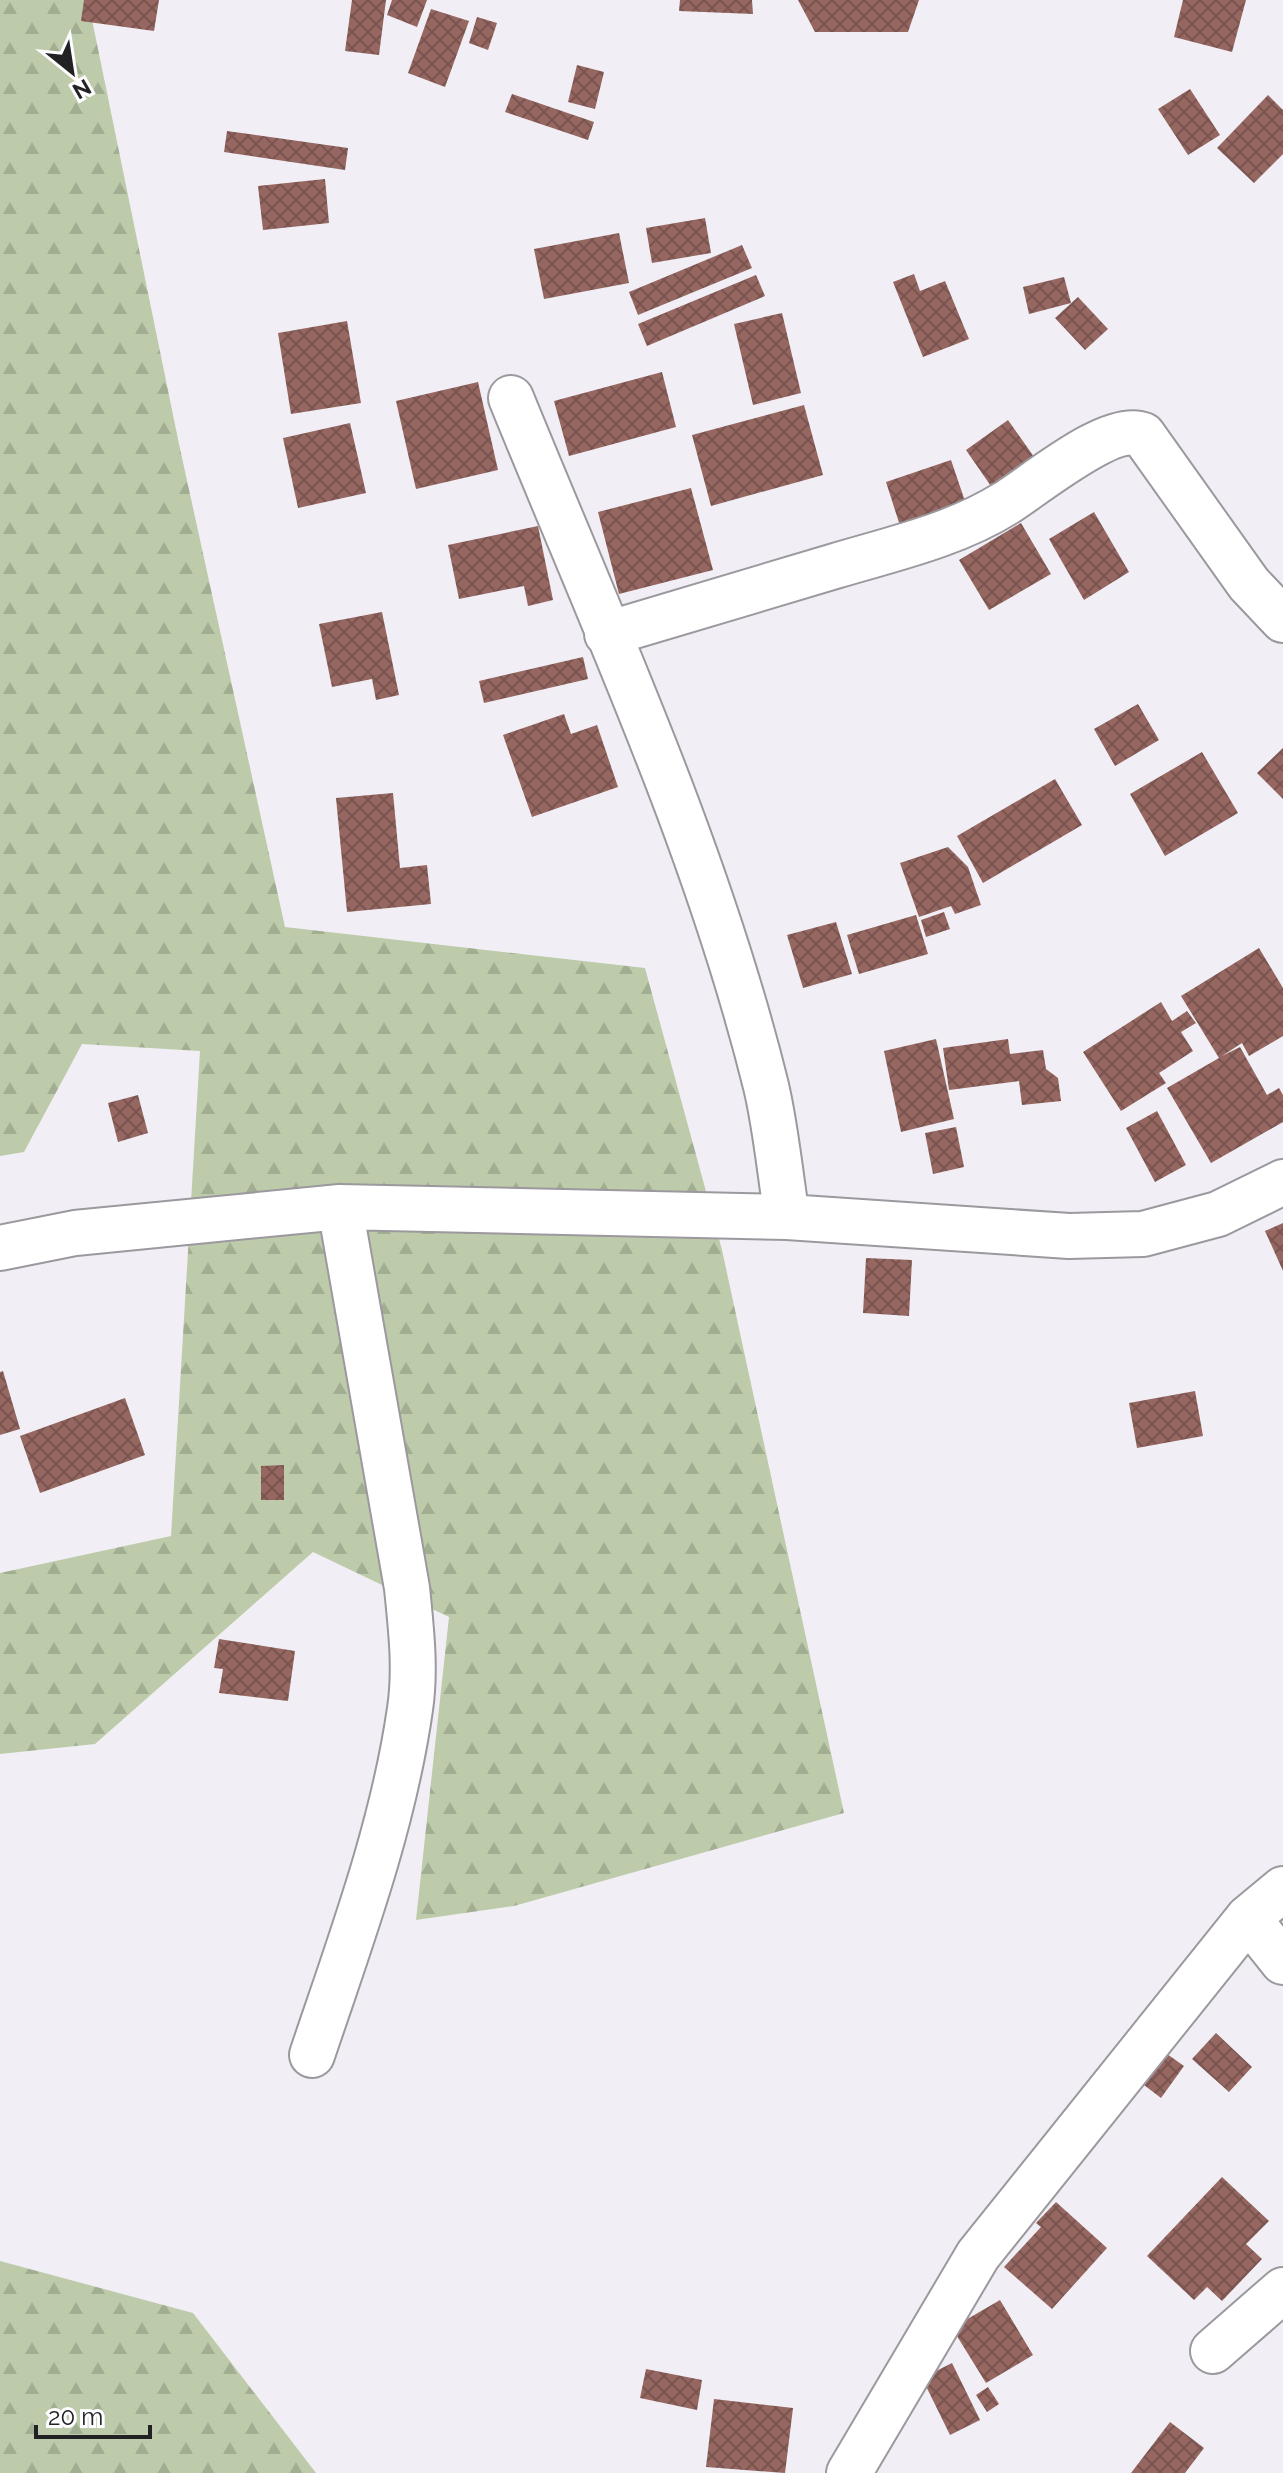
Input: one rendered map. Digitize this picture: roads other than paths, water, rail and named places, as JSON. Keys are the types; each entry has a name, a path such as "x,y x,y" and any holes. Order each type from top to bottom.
{"street":[{"path":"511,398 689,835 728,948 767,1089 787,1217"},
{"path":"607,634 918,542 1004,505 1058,467 1119,433 1133,431 1143,435 1249,584 1283,620"},
{"path":"0,1248 75,1233 340,1207 787,1217 1069,1236 1143,1234 1218,1214 1283,1182"},
{"path":"312,2055 375,1867 410,1709 413,1649 407,1588 340,1207"},
{"path":"849,2473 978,2255 1248,1918 1283,1889"},
{"path":"1248,1918 1283,1962"},
{"path":"1213,2351 1283,2290"}]}
